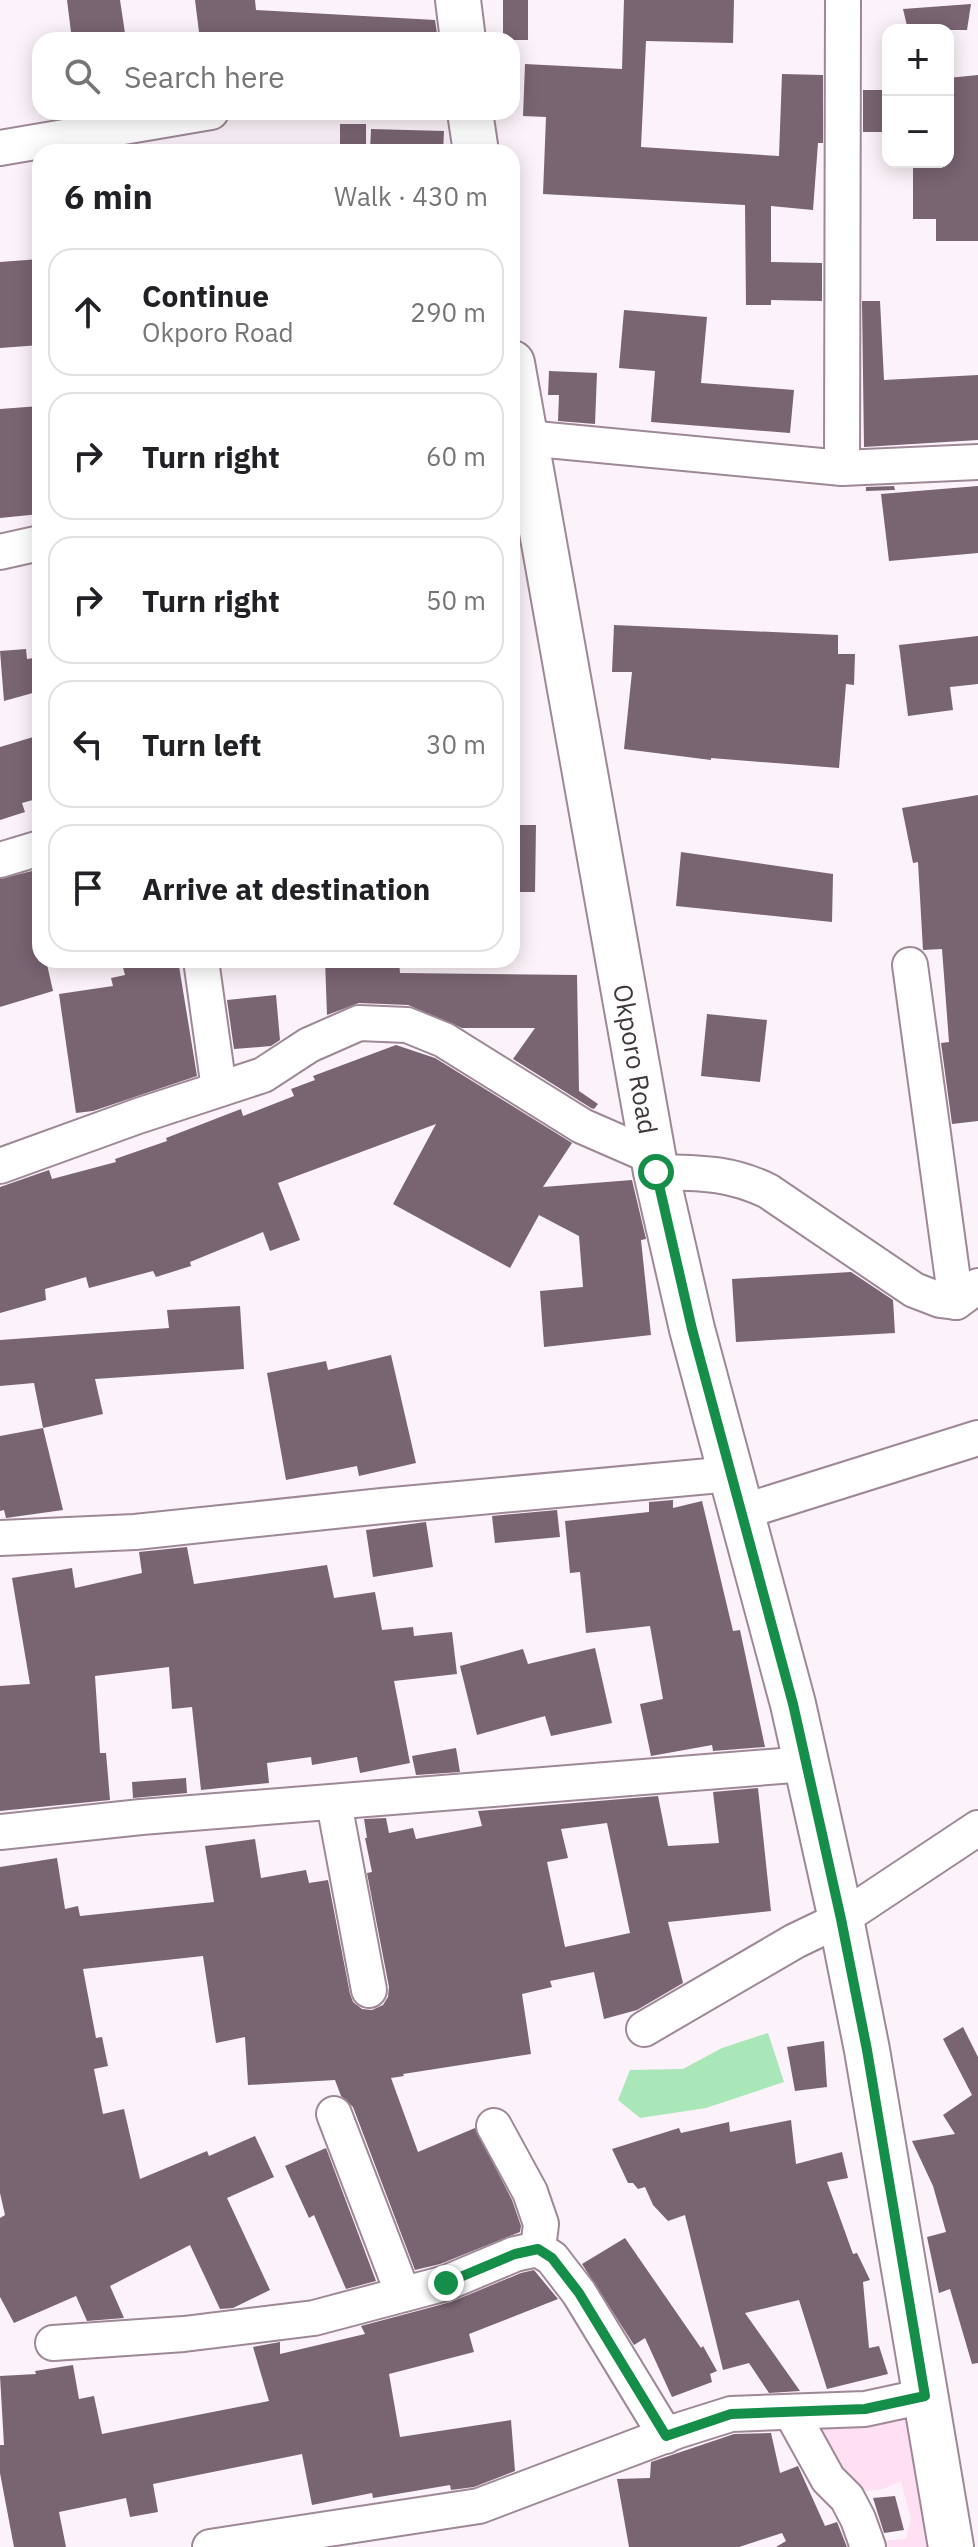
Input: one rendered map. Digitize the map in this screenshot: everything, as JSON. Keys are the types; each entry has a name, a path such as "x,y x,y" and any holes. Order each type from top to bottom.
{"main road":[{"path":"458,0 462,32"},
{"path":"471,120 475,144"},
{"name":"Okporo Road","path":"520,406 655,1165 692,1329 806,1764 841,1919 870,2066 951,2547"}],"street":[{"path":"842,468 843,0"},
{"path":"64,144 174,120"},
{"path":"0,148 32,146"},
{"path":"526,438 842,468 978,462"},
{"path":"0,552 32,545"},
{"path":"0,860 32,850"},
{"path":"0,1166 263,1075 309,1045 359,1023 407,1025 444,1040 582,1126 655,1165 747,1180 914,1290 940,1300 967,1294 910,965"},
{"path":"202,968 219,1089"},
{"path":"0,1538 135,1532 382,1506 737,1493 978,1438"},
{"path":"0,1832 141,1817 806,1764"},
{"path":"334,1803 369,1990"},
{"path":"644,2029 782,1948 841,1919 978,1828"},
{"path":"334,2114 403,2294"},
{"path":"494,2126 530,2192 541,2224 538,2249"},
{"path":"53,2343 184,2334 314,2318 446,2283 515,2254 538,2249 552,2258 579,2293 666,2436"},
{"path":"210,2547 479,2506 731,2414 865,2409 925,2396"},
{"path":"791,2412 828,2479 847,2498 868,2547"}],"shaded area":[{"path":"912,2416 925,2503 925,2531 930,2547 882,2547 880,2541 906,2539 911,2519 901,2481 883,2489 864,2491 808,2424"}],"green space":[{"path":"768,2033 784,2082 706,2108 640,2118 618,2100 630,2070 683,2069 722,2048"}],"building":[{"path":"67,0 120,0 125,32 71,32"},
{"path":"195,0 255,0 256,10 435,20 437,32 199,32"},
{"path":"503,0 528,0 528,40 520,40 520,32 503,32"},
{"path":"624,0 734,0 733,43 646,41 641,147 779,156 782,74 823,75 823,143 818,143 813,210 771,206 771,262 822,263 822,301 771,300 771,305 746,305 745,205 543,194 546,117 523,116 525,64 622,69"},
{"path":"971,4 967,30 954,30 954,24 907,24 903,9"},
{"path":"978,75 978,241 936,241 936,219 913,219 913,168 954,168 954,77"},
{"path":"863,90 882,90 882,132 863,132"},
{"path":"340,124 366,124 366,144 340,144"},
{"path":"371,129 444,131 443,144 370,144"},
{"path":"32,260 32,346 0,348 0,262"},
{"path":"862,301 880,301 884,380 978,375 978,440 864,447"},
{"path":"624,310 707,317 701,383 794,390 790,433 651,422 655,371 619,368"},
{"path":"549,371 597,373 595,424 558,421 559,395 548,395"},
{"path":"32,407 32,515 0,518 0,409"},
{"path":"894,486 895,490 866,491 866,487"},
{"path":"978,486 978,553 889,561 881,494"},
{"path":"614,625 838,635 838,654 855,654 854,685 846,684 839,768 711,760 624,749 632,672 612,672"},
{"path":"978,636 978,684 950,687 953,710 908,716 899,645"},
{"path":"26,649 27,659 32,658 32,693 4,701 0,651"},
{"path":"32,737 32,800 22,803 25,812 0,820 0,747"},
{"path":"978,795 978,1121 952,1124 941,1043 949,1042 942,949 923,950 918,862 913,863 902,808"},
{"path":"520,825 536,825 535,892 520,892"},
{"path":"681,852 833,874 832,922 676,906"},
{"path":"32,871 32,968 48,968 53,991 0,1007 0,879"},
{"path":"123,968 179,968 197,1076 93,1111 76,1113 59,994 113,986 111,978 125,975"},
{"path":"325,968 400,968 400,973 577,975 579,1091 598,1104 591,1108 513,1059 535,1028 462,1028 408,1005 359,1003 327,1015"},
{"path":"276,995 280,1040 271,1046 234,1049 227,1000"},
{"path":"707,1014 767,1020 760,1082 701,1076"},
{"path":"396,1045 435,1058 572,1143 543,1187 632,1180 646,1239 641,1240 651,1335 544,1347 540,1291 583,1287 579,1236 539,1215 510,1268 393,1204 436,1124 278,1183 300,1240 270,1251 263,1232 190,1262 191,1266 156,1277 153,1271 89,1288 86,1277 45,1289 46,1300 0,1313 0,1187 49,1170 52,1179 116,1162 115,1159 167,1141 166,1138 241,1109 243,1116 294,1096 291,1089 315,1080 313,1076"},
{"path":"851,1272 893,1300 895,1333 736,1342 732,1279"},
{"path":"240,1306 244,1369 95,1379 103,1414 43,1428 34,1383 0,1386 0,1340 169,1328 167,1310"},
{"path":"391,1355 416,1463 359,1476 357,1466 286,1480 267,1373 326,1361 328,1370"},
{"path":"43,1428 63,1510 6,1518 4,1510 0,1511 0,1436"},
{"path":"673,1500 673,1508 702,1501 733,1631 740,1630 765,1747 713,1751 712,1745 651,1756 640,1704 663,1699 650,1626 586,1633 580,1572 570,1573 565,1521 649,1512 649,1502"},
{"path":"557,1510 560,1537 495,1543 492,1516"},
{"path":"426,1522 433,1567 373,1577 366,1530"},
{"path":"187,1547 194,1584 327,1565 334,1598 375,1592 382,1630 413,1627 414,1636 452,1632 457,1674 394,1681 410,1763 360,1773 357,1757 312,1765 311,1757 267,1763 269,1783 201,1790 192,1707 172,1709 169,1667 95,1676 100,1753 106,1753 110,1800 0,1811 0,1686 30,1684 12,1578 72,1568 75,1588 142,1573 139,1552"},
{"path":"595,1648 612,1723 551,1736 545,1716 477,1735 460,1666 523,1649 528,1664"},
{"path":"456,1748 460,1772 416,1775 412,1756"},
{"path":"186,1778 187,1793 133,1798 132,1782"},
{"path":"758,1788 771,1911 668,1922 683,1983 637,2010 604,2019 594,1972 550,1981 552,1987 522,1994 531,2054 391,2078 418,2152 475,2128 512,2200 521,2226 520,2232 440,2264 415,2270 353,2107 341,2096 335,2080 248,2085 245,2037 216,2043 203,1956 83,1969 96,2038 102,2037 108,2066 94,2069 103,2114 124,2109 140,2179 207,2151 209,2156 255,2136 274,2177 227,2198 270,2290 233,2308 220,2309 190,2245 110,2286 124,2318 87,2321 76,2296 14,2323 0,2297 0,2218 5,2215 0,2193 0,1867 57,1858 65,1909 78,1906 80,1916 214,1902 205,1846 255,1839 261,1878 306,1870 309,1883 328,1880 350,1994 353,2002 362,2009 372,2010 383,2005 389,1987 367,1873 372,1872 364,1819 386,1818 389,1833 413,1828 416,1839 482,1826 478,1811 658,1796 668,1846 719,1843 713,1792","holes":["607,1823 630,1933 565,1947 547,1862 568,1858 561,1829"]},
{"path":"963,2027 978,2057 978,2363 972,2364 950,2289 939,2293 927,2237 946,2232 933,2186 912,2141 955,2134 943,2115 972,2095 943,2039"},
{"path":"824,2041 827,2087 795,2091 787,2047"},
{"path":"791,2120 796,2164 842,2152 848,2178 827,2182 853,2254 857,2253 870,2280 863,2282 869,2348 879,2346 888,2374 827,2389 799,2300 745,2313 800,2391 769,2393 749,2363 723,2370 685,2215 668,2221 653,2205 645,2187 638,2189 633,2183 628,2183 612,2149 679,2128 681,2133 729,2122 730,2132"},
{"path":"326,2148 376,2281 346,2289 314,2215 309,2218 285,2166"},
{"path":"625,2238 701,2348 703,2346 717,2371 710,2374 712,2382 672,2397 645,2338 634,2345 582,2264"},
{"path":"534,2270 558,2299 469,2334 474,2352 389,2374 400,2437 511,2420 515,2471 474,2487 451,2490 450,2485 373,2498 372,2493 312,2505 302,2454 153,2484 158,2512 130,2517 126,2498 59,2512 66,2547 14,2547 0,2473 0,2445 4,2445 0,2376 36,2374 35,2371 73,2365 79,2399 94,2396 102,2434 269,2401 253,2347 280,2342 280,2354 365,2334 361,2326 451,2302"},
{"path":"771,2433 780,2473 798,2466 825,2526 837,2522 847,2547 776,2547 786,2541 782,2533 739,2547 629,2547 617,2479 650,2478 651,2462 734,2434"},
{"path":"895,2496 904,2530 884,2533 873,2498"}],"route":[{"path":"446,2283 515,2254 538,2249 552,2258 579,2293 666,2436 731,2414 865,2409 925,2396 867,2050 841,1919 793,1704 692,1329 656,1172"}]}
